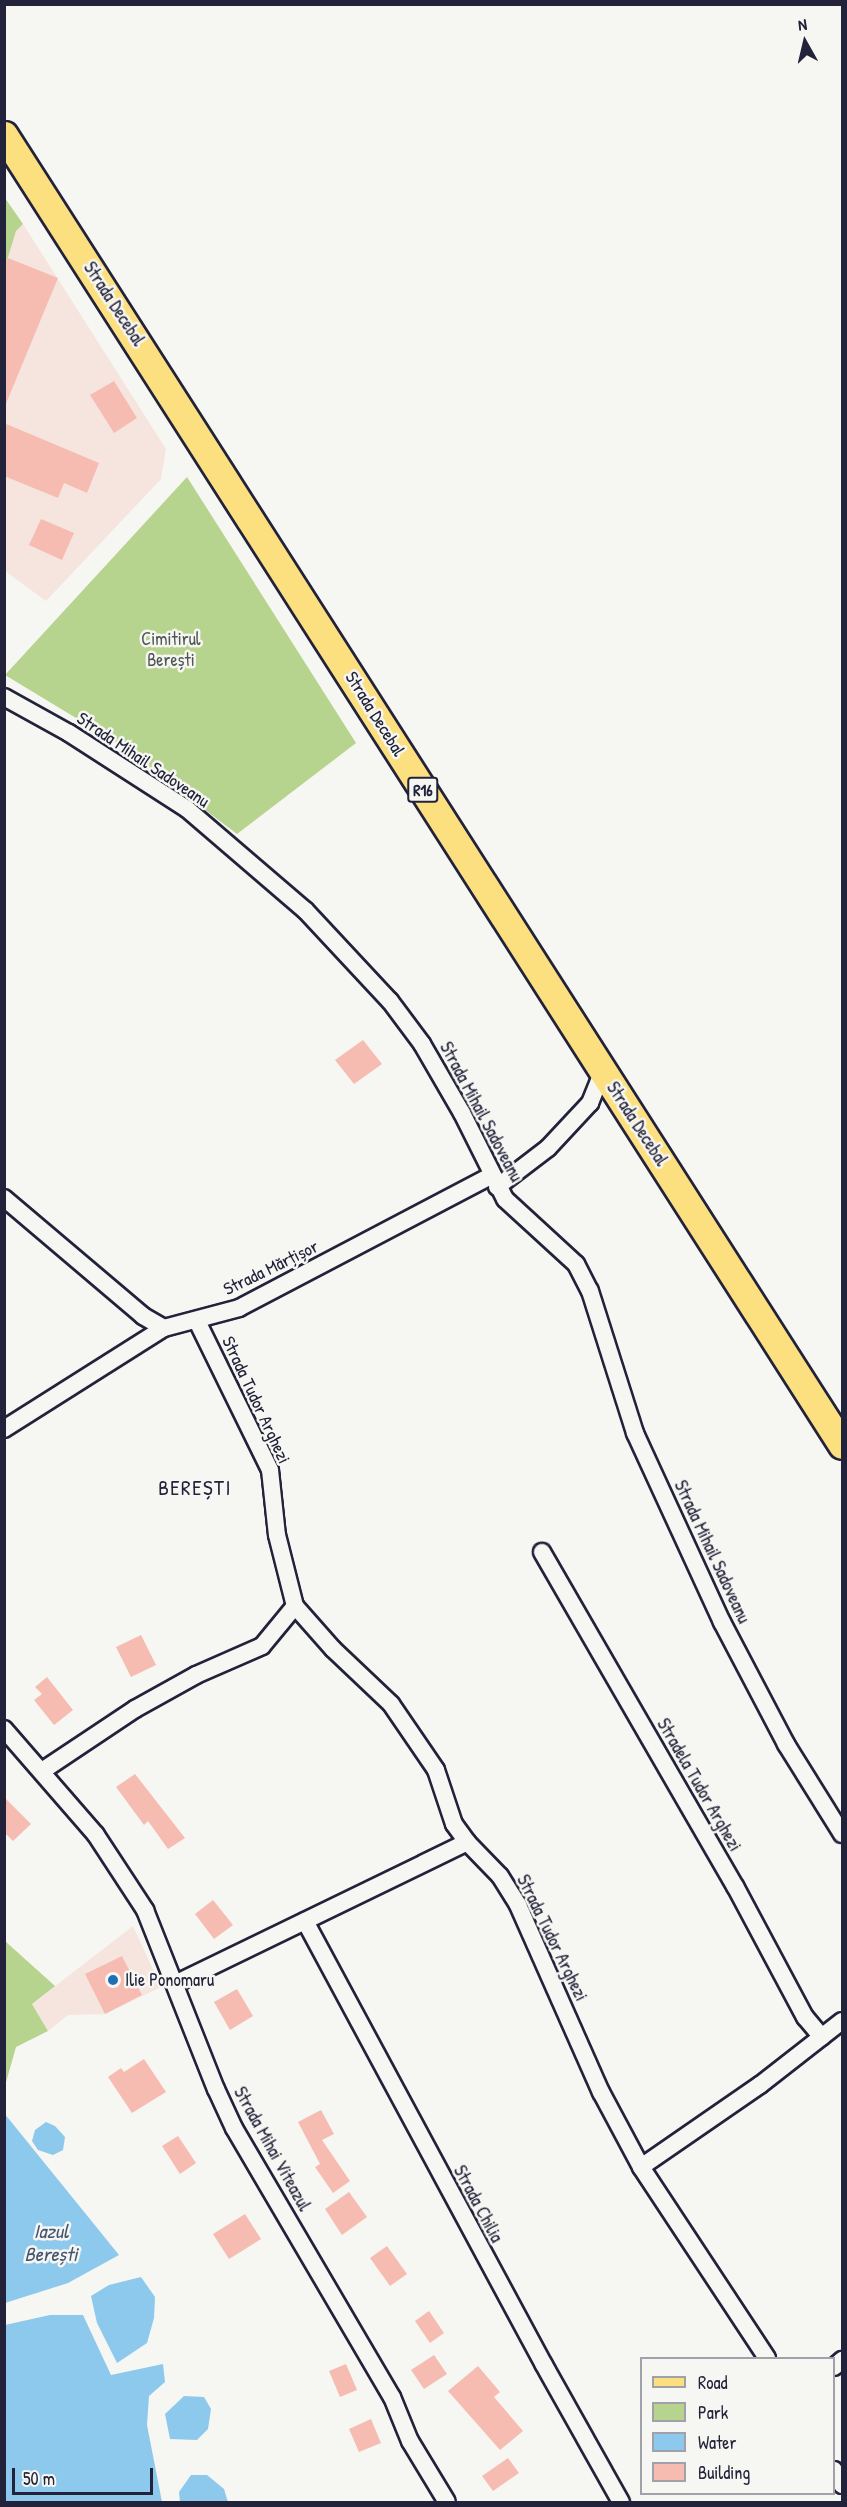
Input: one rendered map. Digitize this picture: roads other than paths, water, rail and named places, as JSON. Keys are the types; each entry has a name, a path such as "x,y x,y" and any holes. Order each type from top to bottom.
{"main road":[{"name":"Strada Decebal","path":"4,135 843,1445"}],"street":[{"name":"Strada Mihail Sadoveanu","path":"4,697 69,733 187,809 305,910 390,1001 422,1044 489,1162 495,1181 518,1212 576,1264 590,1291 635,1433 722,1622 786,1744 843,1834"},
{"name":"Strada Mărțișor","path":"4,1429 164,1328 197,1322 239,1308 495,1181 548,1148 590,1103 603,1071"},
{"path":"4,1198 143,1316 164,1328"},
{"name":"Strada Tudor Arghezi","path":"197,1322 270,1470 277,1535 295,1606 333,1648 391,1704 436,1770 454,1824 467,1842 500,1876 518,1905 601,2092 641,2167 766,2357"},
{"name":"Stradela Tudor Arghezi","path":"542,1552 735,1886 806,2017 822,2037"},
{"path":"42,1771 135,1709 196,1675 262,1646 295,1606"},
{"name":"Strada Mihai Viteazul","path":"4,1729 96,1835 145,1910 216,2089 234,2128 392,2397 410,2441 447,2502"},
{"path":"175,1984 467,1842"},
{"name":"Strada Chilia","path":"305,1921 527,2335 621,2502"},
{"path":"641,2167 760,2085 843,2021"},
{"path":"835,2472 843,2485"}],"water":[{"name":"Iazul Berești","path":"4,2113 119,2255 68,2283 5,2303"},
{"path":"46,2122 55,2126 65,2137 63,2150 53,2155 38,2150 32,2141 35,2130"},
{"path":"141,2277 155,2297 154,2318 147,2343 117,2363 97,2323 91,2296 109,2285"},
{"path":"50,2315 83,2315 111,2375 163,2364 165,2382 149,2396 147,2425 162,2502 5,2502 5,2325"},
{"path":"184,2396 204,2397 211,2409 208,2429 197,2440 170,2439 165,2414"},
{"path":"191,2475 207,2475 224,2489 228,2502 180,2502 179,2492"}],"place":[{"name":"Ilie Ponomaru","path":"113,1980"}],"district":[{"name":"BEREȘTI","path":"195,1488"}],"park label":[{"name":"Cimitirul Berești","path":"171,650"}]}
